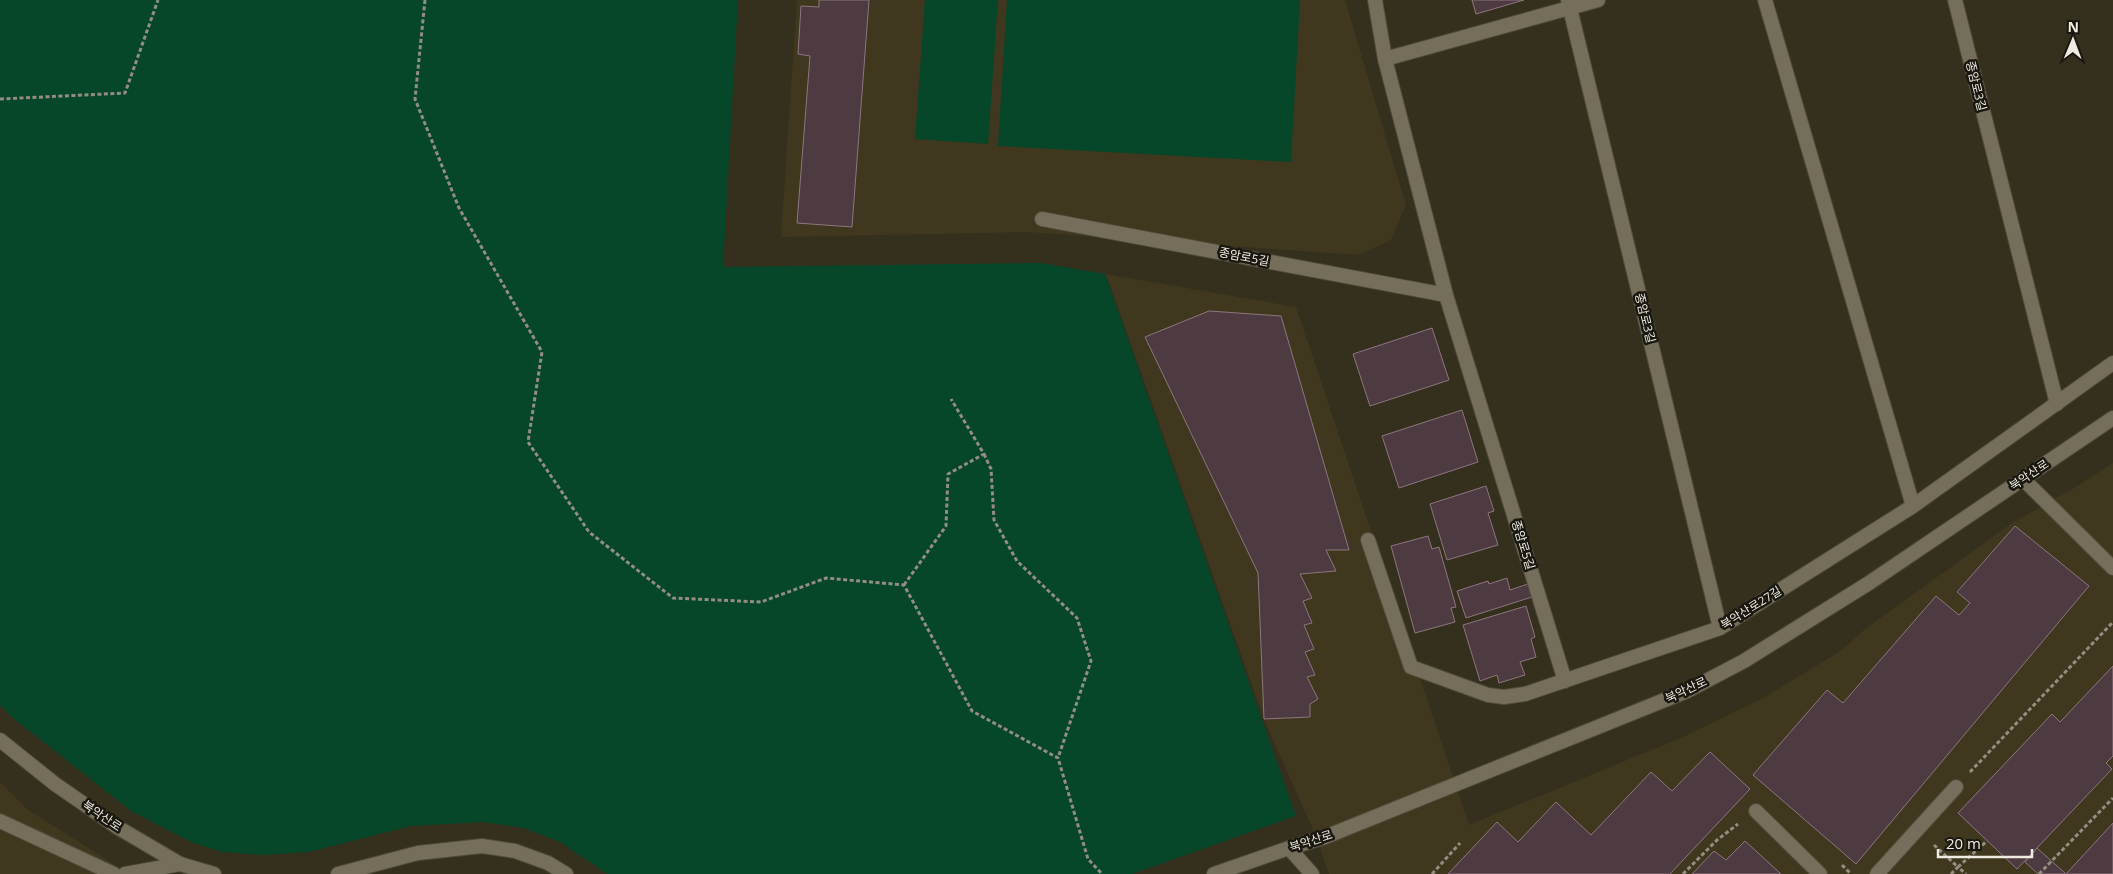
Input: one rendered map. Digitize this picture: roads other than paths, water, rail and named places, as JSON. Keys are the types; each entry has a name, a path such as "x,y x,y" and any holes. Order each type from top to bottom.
{"street":[{"name":"종암로5길","path":"1375,0 1385,59 1446,295 1565,681"},
{"path":"1385,59 1569,4 1598,0"},
{"path":"1765,0 1913,506"},
{"name":"종암로3길","path":"1954,0 2057,404"},
{"name":"종암로3길","path":"1569,4 1720,628"},
{"name":"종암로5길","path":"1042,219 1446,295"},
{"name":"북악산로27길","path":"1368,540 1411,667 1488,695 1525,694 1720,628 1913,506 2113,363"},
{"name":"북악산로","path":"1214,874 1325,837 1688,691 1744,661 1869,583 2113,418"},
{"path":"2023,479 2113,568"},
{"name":"북악산로","path":"0,740 55,784 109,822 180,864 214,874"},
{"path":"1877,874 1956,787"},
{"path":"1756,811 1820,874"},
{"path":"0,821 114,874"},
{"path":"338,874 418,853 482,846 515,851 548,863 566,874"},
{"path":"1289,848 1312,874"},
{"path":"125,874 180,864"}]}
